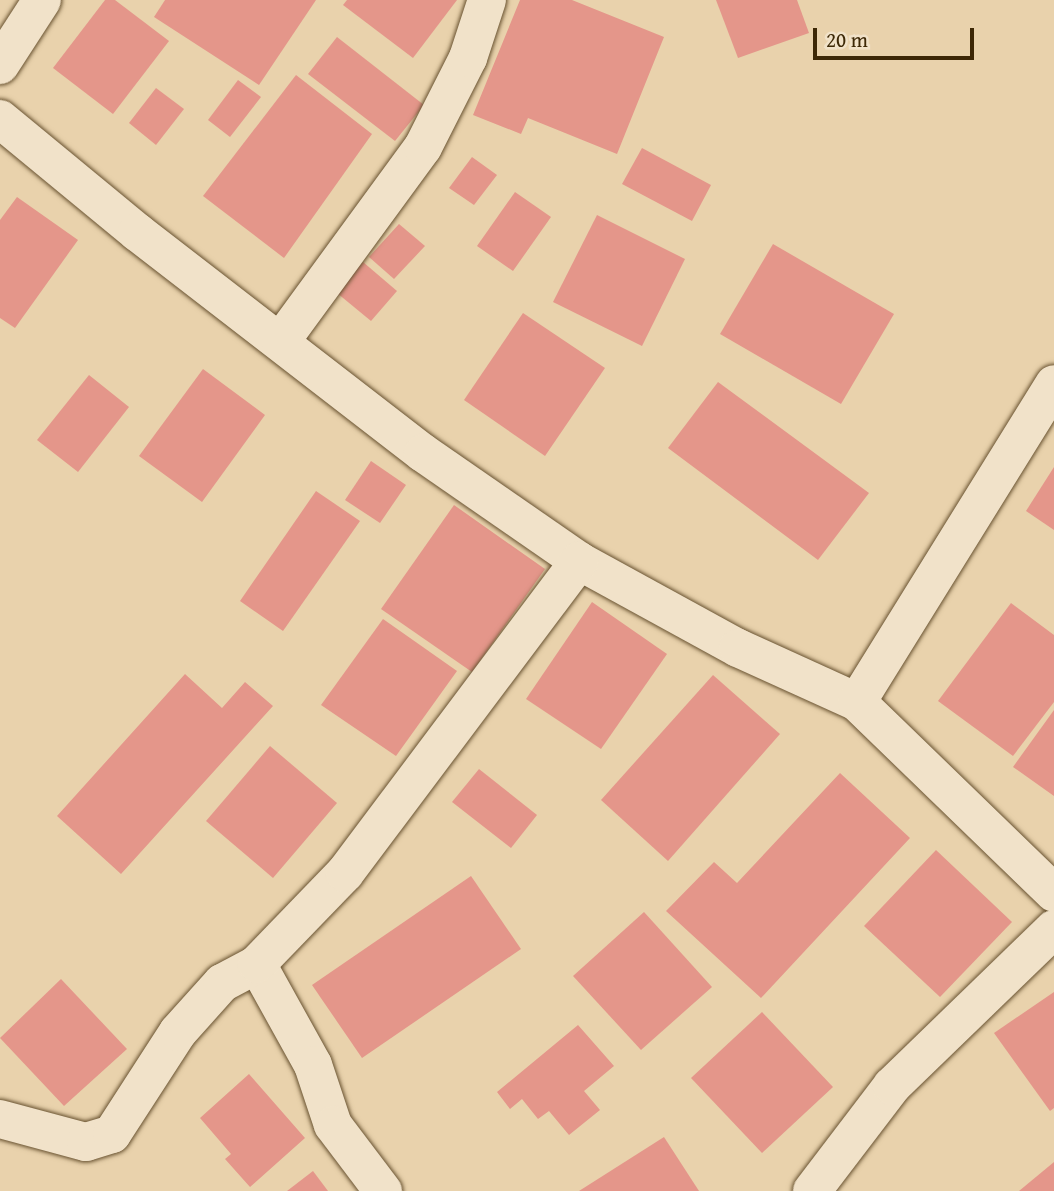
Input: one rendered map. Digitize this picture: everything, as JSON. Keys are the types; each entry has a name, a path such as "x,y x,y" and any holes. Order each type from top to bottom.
{"street":[{"path":"0,65 42,0"},
{"path":"281,341 423,147 468,58 487,0"},
{"path":"0,119 136,232 281,341 423,453 579,561 737,648 857,702 1054,893"},
{"path":"857,702 1054,384"},
{"path":"0,1119 86,1142 112,1134 178,1032 222,983 257,964 345,873 579,561"},
{"path":"812,1191 892,1086 1054,929"},
{"path":"257,964 313,1065 333,1125 383,1191"}],"building":[{"path":"105,0 115,0 169,41 113,114 53,68"},
{"path":"165,0 316,0 259,85 154,17"},
{"path":"347,0 457,0 413,58 343,5"},
{"path":"520,0 572,0 664,37 617,154 528,118 521,134 473,115"},
{"path":"716,0 797,0 809,33 738,58"},
{"path":"337,37 424,105 395,141 308,74"},
{"path":"296,75 372,134 284,258 203,196"},
{"path":"238,80 261,97 230,137 208,120"},
{"path":"156,88 184,109 156,145 129,123"},
{"path":"642,148 711,185 692,221 622,184"},
{"path":"472,157 497,175 474,205 449,188"},
{"path":"515,192 551,217 513,271 477,246"},
{"path":"17,197 78,240 15,328 0,318 0,220"},
{"path":"597,215 685,259 642,346 553,302"},
{"path":"399,224 425,246 394,279 369,257"},
{"path":"773,244 894,314 841,404 720,334"},
{"path":"363,262 397,291 371,321 337,293"},
{"path":"523,313 605,368 545,456 464,400"},
{"path":"203,369 265,415 202,502 139,456"},
{"path":"89,375 129,407 78,472 37,440"},
{"path":"718,382 869,493 818,560 668,448"},
{"path":"371,461 406,485 380,523 345,500"},
{"path":"1054,467 1054,530 1026,511"},
{"path":"316,491 360,521 283,631 240,601"},
{"path":"454,505 545,569 472,672 381,609"},
{"path":"592,602 667,654 601,749 526,699"},
{"path":"1011,603 1054,635 1054,702 1013,756 938,701"},
{"path":"383,619 457,671 396,756 321,705"},
{"path":"185,674 222,708 245,682 273,706 121,874 57,816"},
{"path":"713,675 780,734 668,861 601,800"},
{"path":"1054,710 1054,796 1013,767"},
{"path":"270,746 337,803 273,878 206,821"},
{"path":"479,769 537,815 511,848 452,802"},
{"path":"840,773 910,838 761,998 666,911 714,862 737,883"},
{"path":"936,850 1012,922 940,997 864,926"},
{"path":"471,876 521,949 362,1058 312,985"},
{"path":"644,912 712,987 641,1050 573,976"},
{"path":"61,979 127,1049 64,1106 0,1038"},
{"path":"1054,992 1054,1108 1050,1111 994,1033"},
{"path":"762,1012 833,1087 762,1153 691,1078"},
{"path":"578,1025 614,1066 584,1091 600,1110 569,1135 549,1111 538,1119 522,1099 510,1109 497,1092"},
{"path":"249,1074 305,1138 250,1187 225,1159 231,1154 200,1118"},
{"path":"664,1137 699,1191 579,1191"},
{"path":"1054,1162 1054,1191 1019,1191"},
{"path":"313,1171 328,1191 287,1191"}]}
